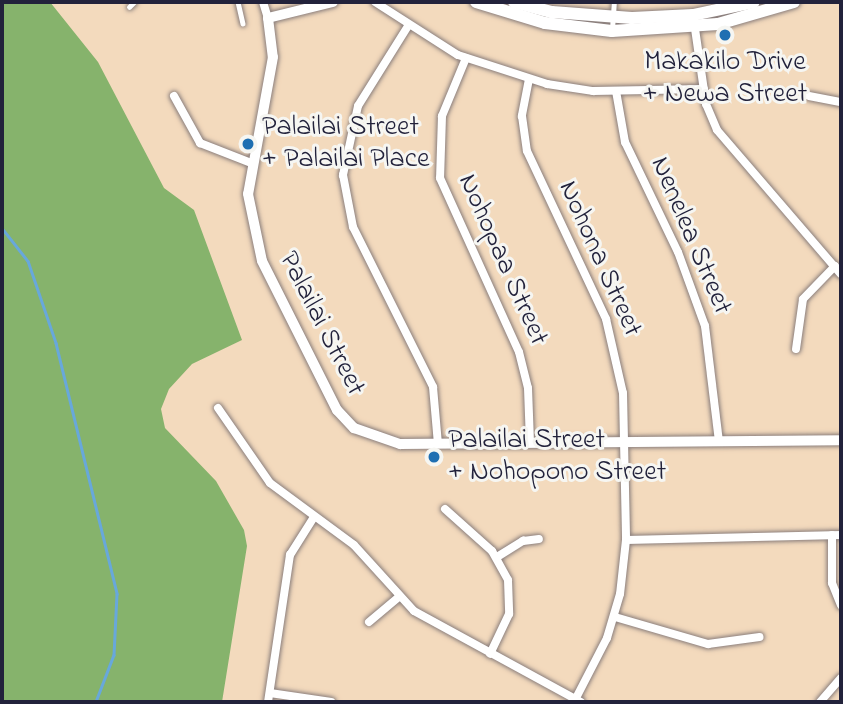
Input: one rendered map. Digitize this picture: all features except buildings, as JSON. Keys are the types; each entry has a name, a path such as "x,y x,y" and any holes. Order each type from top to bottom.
{"main road":[{"path":"476,2 545,23 612,24 693,21 794,2"},
{"path":"514,2 612,24"},
{"path":"693,21 754,2"}],"street":[{"name":"Palailai Street","path":"263,2 273,57 251,163 248,202 256,245 337,410 376,440 438,444 841,440"},
{"path":"268,18 333,2"},
{"path":"375,2 408,26 467,58 529,79 616,91 704,89"},
{"path":"693,21 704,89 725,141 841,274"},
{"path":"408,26 358,106 343,175 353,228 433,387 438,444"},
{"name":"Nohopaa Street","path":"467,58 442,116 440,178 519,352 528,388 530,443"},
{"name":"Nohona Street","path":"529,79 522,116 527,151 606,319 620,368 626,540 615,617 577,701"},
{"name":"Nenelea Street","path":"616,91 625,142 678,252 705,326 719,442"},
{"path":"174,96 200,143 251,163"},
{"path":"808,96 841,102"},
{"path":"796,349 803,299 835,266"},
{"path":"218,408 270,483 360,550 421,617 577,701"},
{"path":"445,509 497,557 510,606 491,654"},
{"path":"314,517 290,555 269,698 331,702"},
{"path":"626,540 836,535 831,576 841,605"},
{"path":"497,557 523,541 539,539"},
{"path":"369,622 400,596"},
{"path":"615,617 708,644 760,637"},
{"path":"820,702 841,678"}],"lane":[{"path":"129,7 134,2"},
{"path":"238,2 243,23"},
{"path":"612,24 614,2"}],"green space":[{"path":"2,2 50,2 98,62 164,188 194,210 242,340 192,364 169,389 161,409 165,428 216,481 244,530 247,546 222,702 2,702"}],"waterway":[{"path":"2,228 28,261 56,343 117,594 114,655 96,702"}],"place":[{"name":"Makakilo Drive + Newa Street","path":"725,35"},
{"name":"Palailai Street + Palailai Place","path":"248,144"},
{"name":"Palailai Street + Nohopono Street","path":"434,457"}]}
